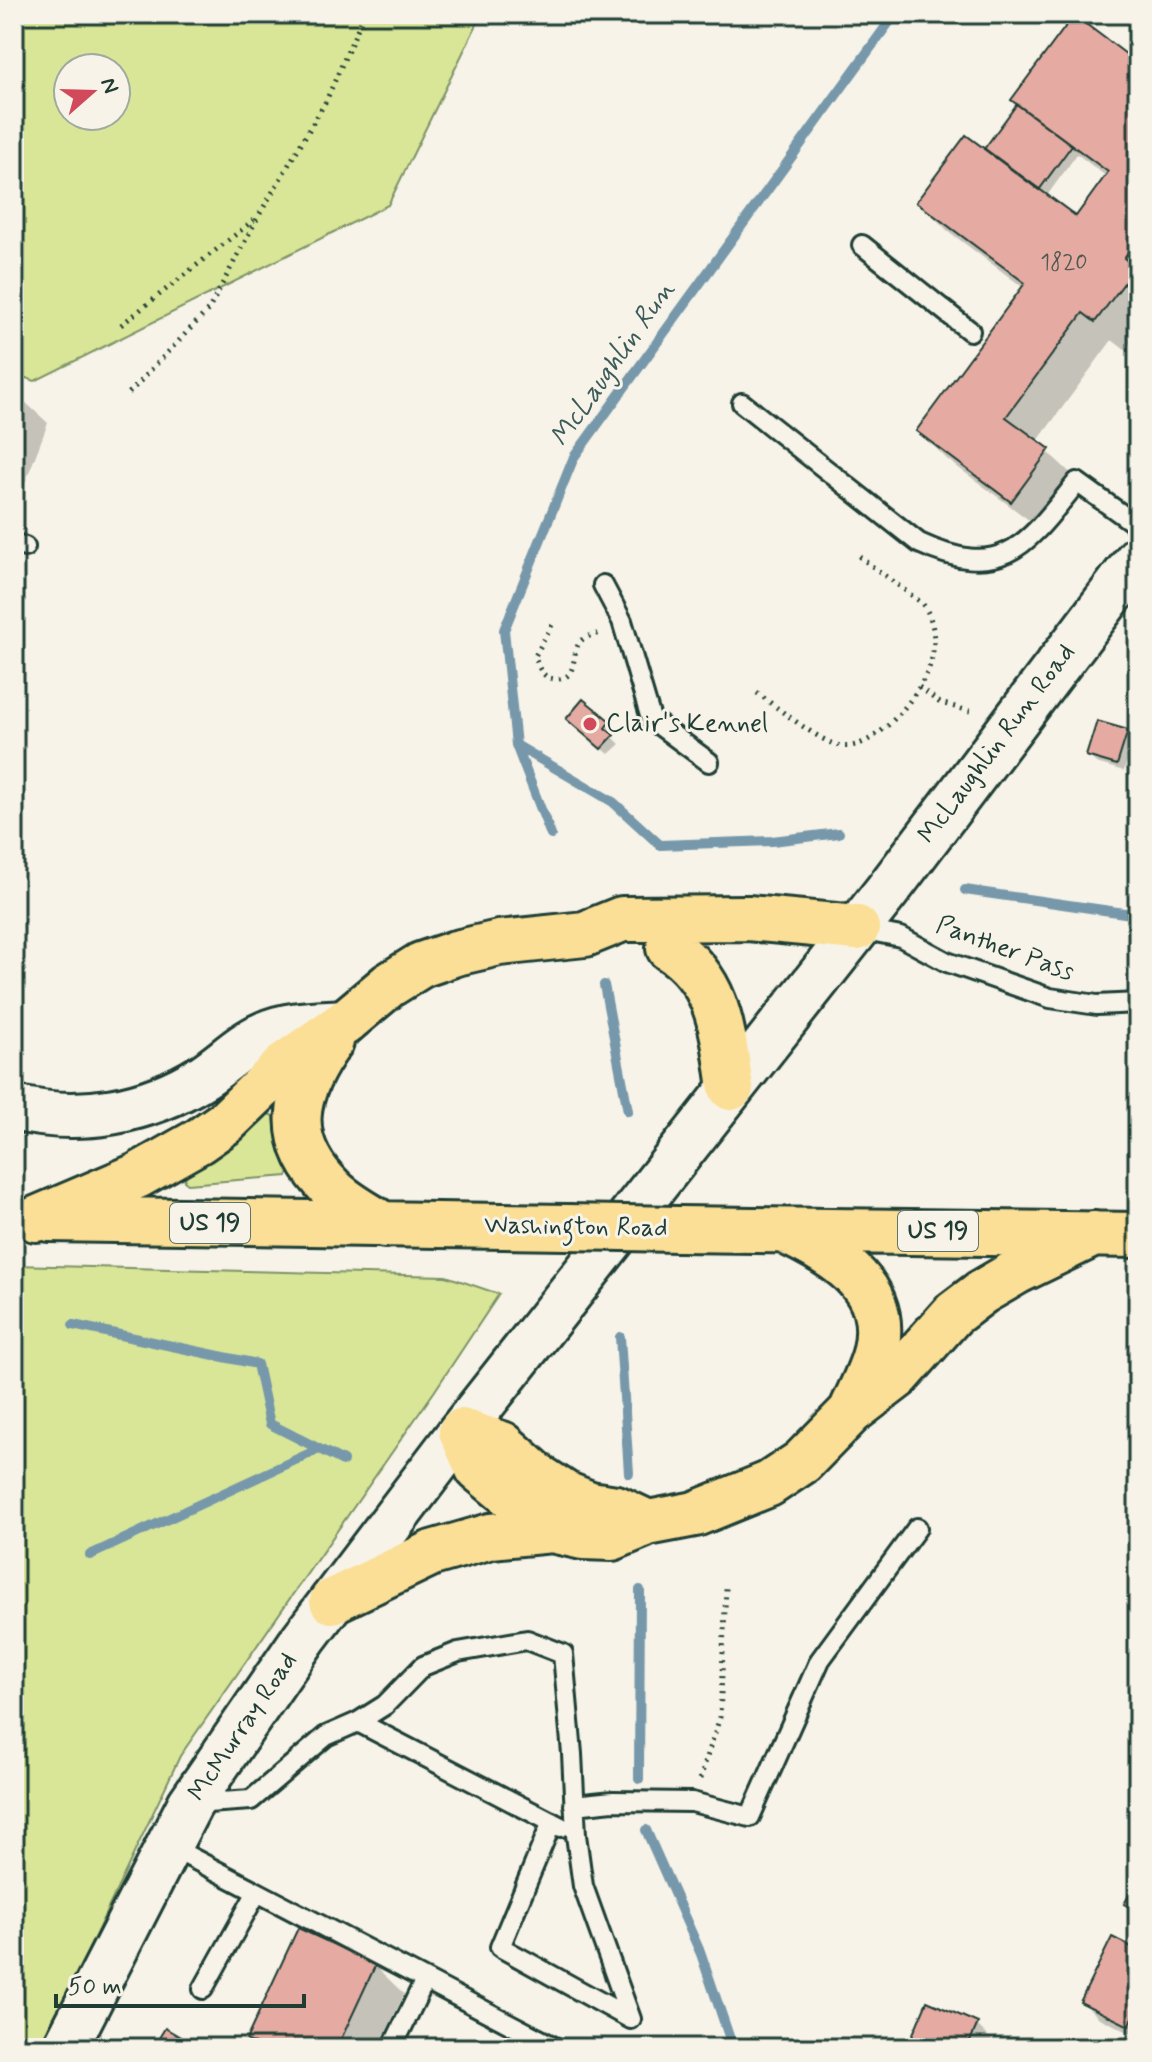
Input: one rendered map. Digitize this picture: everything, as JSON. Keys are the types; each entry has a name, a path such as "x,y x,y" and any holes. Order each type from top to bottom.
{"main road":[{"name":"McLaughlin Run Road","path":"731,1088 1138,559"},
{"path":"25,1219 137,1176 199,1141 226,1122 288,1062 345,1022 389,985 421,965 499,943 585,934 622,919 748,918 857,928"},
{"path":"585,934 625,947 746,948 857,928"},
{"path":"669,948 696,968 712,997 722,1032 731,1088"},
{"path":"14,1108 58,1115 122,1111 178,1090 206,1075 248,1042 268,1032 345,1022"},
{"path":"345,1022 312,1067 301,1091 298,1127 302,1144 319,1175 333,1191 384,1225"},
{"name":"McMurray Road","path":"65,2048 190,1804 265,1692 461,1431 731,1088"},
{"name":"Washington Road","path":"25,1219 1138,1235"},
{"path":"783,1230 828,1252 846,1265 870,1298 876,1316 875,1354 851,1412"},
{"path":"332,1601 443,1549 491,1536 552,1530 583,1537 612,1538 648,1523 695,1514 769,1484 802,1462 851,1412 898,1376 945,1321 982,1292 1094,1234"},
{"path":"461,1431 502,1444 539,1477 565,1494 590,1504 616,1508 648,1523"},
{"path":"461,1431 478,1469 552,1530"}],"lane":[{"path":"862,245 970,331"},
{"path":"742,403 919,543 942,554 973,561 997,557 1016,548 1039,529 1077,482 1138,526"},
{"path":"603,585 622,621 651,719 709,762"},
{"name":"Panther Pass","path":"857,928 901,937 947,962 1050,998 1097,1005 1138,1003"},
{"path":"574,1805 613,1801 692,1802 750,1817 820,1660 917,1528"},
{"path":"190,1804 251,1800 326,1736 358,1722 385,1705 423,1666 458,1652 527,1640 563,1654 576,1835 583,1886 631,2019 500,1947 552,1822"},
{"path":"358,1722 576,1835"},
{"path":"167,1845 556,2048"},
{"path":"203,1989 257,1892"},
{"path":"392,2048 425,1980"}],"path":[{"path":"129,393 209,309 326,101 364,14"},
{"path":"121,325 258,217"},
{"path":"757,693 804,726 835,744 848,746 871,737 905,708 931,662 934,633 930,614 922,603 857,555"},
{"path":"552,625 535,656 539,670 549,679 561,679 571,673 577,646 583,639 622,621"},
{"path":"919,687 940,703 970,711"},
{"path":"692,1802 720,1717 726,1588"}],"green space":[{"path":"14,14 482,14 388,205 35,381 14,374"},
{"path":"265,1113 274,1116 277,1140 290,1171 287,1176 188,1184 184,1181 187,1174 228,1146"},
{"path":"14,1265 446,1276 499,1294 180,1756 42,2048 14,2048"}],"building":[{"path":"1074,15 1138,63 1138,90 1130,101 1138,107 1138,238 1124,258 1136,267 1095,322 1083,313 1006,417 1050,449 1011,502 916,431 1025,283 916,202 966,135 1076,216 1108,172 1011,100"},
{"path":"1017,104 1072,145 1039,190 984,149"},
{"name":"Clair's Kennel","path":"583,699 610,721 605,728 614,735 601,749 566,719"},
{"path":"1097,721 1128,730 1117,765 1086,756"},
{"path":"1138,1879 1138,1912 1124,1904"},
{"path":"298,1928 376,1964 337,2048 263,2048 246,2040"},
{"path":"1112,1937 1138,1950 1138,2007 1129,2026 1080,2002"},
{"path":"927,2001 978,2023 967,2048 907,2048"},
{"path":"165,2028 191,2043 188,2048 153,2048"},
{"path":"1056,2038 1084,2048 1053,2048"}],"waterway":[{"name":"McLaughlin Run","path":"551,835 516,745 504,630 574,457 895,14"},
{"path":"516,745 613,802 660,845 772,841 839,833"},
{"path":"965,890 1138,915"},
{"name":"McLaughlin Run","path":"604,985 628,1111"},
{"path":"73,1325 257,1364 270,1424 343,1461"},
{"name":"McLaughlin Run","path":"620,1337 629,1473"},
{"path":"90,1555 319,1449"},
{"name":"McLaughlin Run","path":"639,1779 640,1590"},
{"name":"McLaughlin Run","path":"646,1830 701,1954 733,2048"}],"place":[{"name":"Clair's Kennel","path":"590,724"}]}
